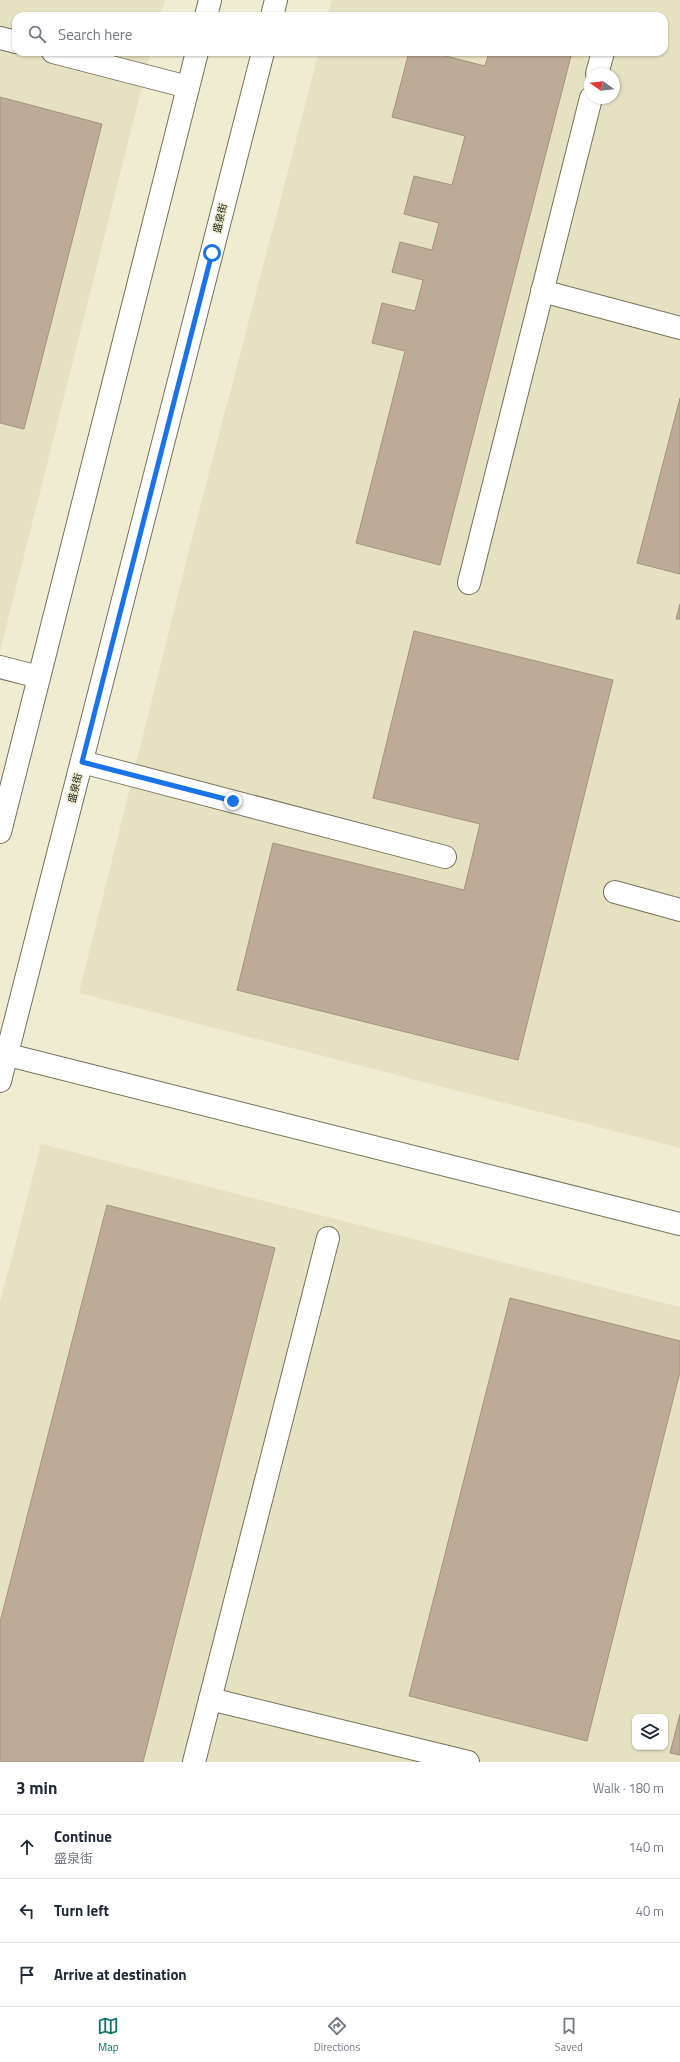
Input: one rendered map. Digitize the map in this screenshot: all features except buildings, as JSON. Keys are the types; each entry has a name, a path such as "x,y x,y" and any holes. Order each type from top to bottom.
{"main road":[{"path":"207,12 210,0"},
{"path":"273,12 276,0"},
{"path":"0,38 12,41"},
{"path":"68,56 188,87"},
{"path":"0,832 196,56"},
{"name":"盛泉街","path":"0,1081 3,1054 82,762 262,56"},
{"path":"599,68 602,56"},
{"path":"468,584 589,104"},
{"path":"542,291 680,328"},
{"path":"0,667 39,677"},
{"path":"82,762 445,857"},
{"path":"614,892 680,910"},
{"path":"3,1054 680,1224"},
{"path":"194,1762 328,1238"},
{"path":"210,1699 468,1762"}],"shaded area":[{"path":"0,0 165,0 161,12 12,12 12,56 150,56 0,651"},
{"path":"332,0 680,0 680,1148 79,993 192,538 318,56 668,56 668,12 329,12"},
{"path":"41,1144 680,1307 680,1762 0,1762 0,1303"}],"route":[{"path":"212,253 82,762 233,801"}]}
